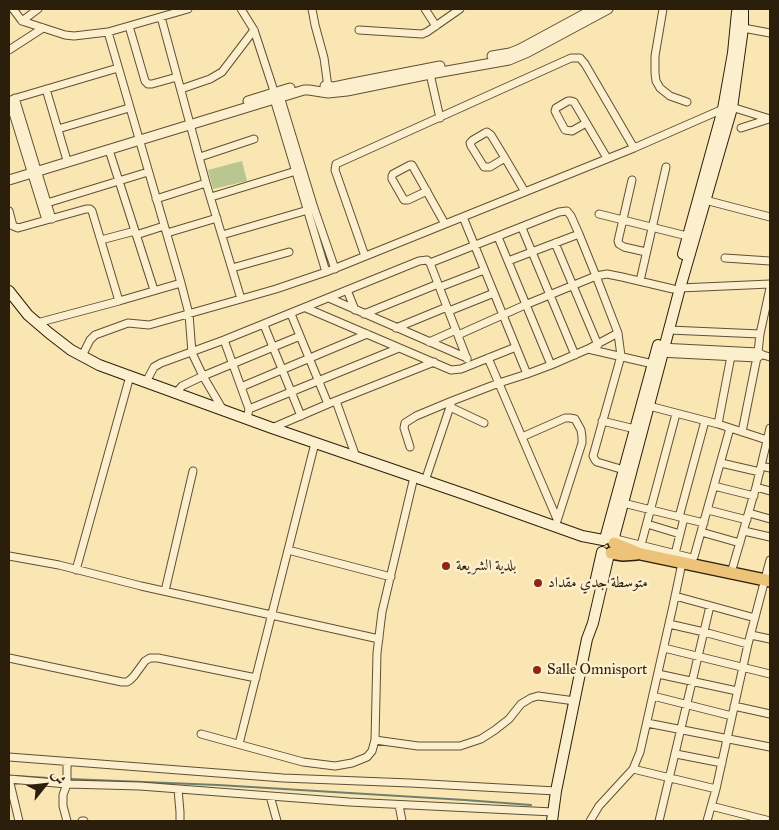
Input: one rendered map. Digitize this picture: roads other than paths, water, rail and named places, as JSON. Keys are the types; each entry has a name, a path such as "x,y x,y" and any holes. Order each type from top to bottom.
{"main road":[{"path":"608,545 623,503 649,406 660,350 676,289 728,109 737,9"},
{"path":"691,237 705,200 728,109 743,28 743,9"},
{"path":"553,817 556,791 587,639 587,622 608,545 624,470 653,364 669,330 676,289"},
{"path":"9,292 28,316 71,350 100,365 223,410 248,414 272,428 315,443 556,523 582,536 630,555 641,550 768,581"}],"street":[{"path":"13,9 22,21 70,36 108,32 188,9"},
{"path":"22,21 38,9"},
{"path":"241,9 254,30 335,269"},
{"path":"312,9 314,25 324,58 328,87"},
{"path":"425,9 436,26"},
{"path":"360,30 416,35 427,32 460,9"},
{"path":"9,180 66,157 138,138 302,84 328,87 510,53 532,43 592,9"},
{"path":"276,94 304,90 347,91 509,60 569,31 608,9"},
{"path":"663,9 655,56 654,74 656,82 670,96 687,102"},
{"path":"161,17 206,184 241,299"},
{"path":"129,26 145,81 148,84 152,84 177,77"},
{"path":"9,50 43,28"},
{"path":"743,28 770,33"},
{"path":"181,89 210,79 222,72 254,30"},
{"path":"108,32 181,283 189,314 192,353 223,410"},
{"path":"365,256 335,170 336,164 571,58 580,58 585,64 634,148"},
{"path":"49,220 11,100 118,68"},
{"path":"430,74 440,118"},
{"path":"46,90 66,157"},
{"path":"276,94 296,171 326,272"},
{"path":"586,123 572,131 565,130 555,111 556,108 571,100 574,102 607,158"},
{"path":"58,129 129,108"},
{"path":"82,356 90,340 95,335 128,324 149,325 189,314 276,289 335,269 728,109 770,119"},
{"path":"741,128 770,119"},
{"path":"505,158 490,167 484,167 470,143 485,133 491,134 525,192"},
{"path":"9,174 34,170 109,150 138,138"},
{"path":"200,157 254,139"},
{"path":"109,150 154,290"},
{"path":"427,191 404,200 392,176 411,165 427,191 446,224"},
{"path":"640,281 666,167"},
{"path":"34,170 47,203 49,220"},
{"path":"211,197 296,171"},
{"path":"47,203 148,172"},
{"path":"632,180 619,236 619,244 646,252"},
{"path":"156,199 206,184"},
{"path":"705,200 770,216"},
{"path":"9,211 13,226 15,228 22,228 86,208 90,209 118,300"},
{"path":"222,236 308,210"},
{"path":"430,263 559,212 567,211 579,234 618,333 621,356 593,456 597,462 624,470"},
{"path":"599,214 691,237"},
{"path":"463,217 527,374"},
{"path":"101,240 217,218"},
{"path":"522,228 575,355"},
{"path":"508,261 579,234"},
{"path":"498,237 551,365"},
{"path":"555,243 598,345"},
{"path":"232,268 289,252"},
{"path":"725,258 770,261"},
{"path":"146,382 157,365 291,314 419,261 427,260 430,263 468,362"},
{"path":"364,314 484,270"},
{"path":"429,342 596,276 607,274 676,289 770,289 760,334 762,356 742,432"},
{"path":"37,323 181,283"},
{"path":"347,290 355,310"},
{"path":"396,328 494,293"},
{"path":"329,298 429,342 468,362"},
{"path":"306,308 451,370 456,370 468,362 488,358 516,347"},
{"path":"291,314 328,404"},
{"path":"264,324 301,416"},
{"path":"669,330 760,334"},
{"path":"410,448 404,428 405,423 416,416 451,404 499,383 551,365 598,345 618,333"},
{"path":"241,387 367,334"},
{"path":"176,393 182,386 203,376 300,336"},
{"path":"224,340 241,387 248,414 292,392 399,348"},
{"path":"588,349 653,364"},
{"path":"660,350 762,356"},
{"path":"660,350 731,356 762,356"},
{"path":"718,424 731,356"},
{"path":"488,358 522,436 556,523"},
{"path":"272,428 434,362"},
{"path":"76,570 130,376"},
{"path":"336,401 356,457"},
{"path":"451,404 484,423"},
{"path":"425,480 451,404"},
{"path":"649,406 718,424 769,441"},
{"path":"641,550 646,524 676,414"},
{"path":"522,436 565,418 575,419 581,430 582,443 556,523"},
{"path":"602,420 635,429"},
{"path":"590,821 599,806 633,769 640,752 675,596 681,517 705,421"},
{"path":"678,559 694,557 730,428"},
{"path":"731,573 769,441 770,428"},
{"path":"239,744 315,443"},
{"path":"721,463 761,469 770,468"},
{"path":"165,591 193,471"},
{"path":"201,734 303,762 335,766 352,763 367,757 372,751 375,740 377,654 382,612 414,477"},
{"path":"714,486 754,496"},
{"path":"756,487 770,491"},
{"path":"623,503 704,523"},
{"path":"708,510 770,519"},
{"path":"646,524 680,534"},
{"path":"744,531 770,537"},
{"path":"701,532 740,544"},
{"path":"288,550 391,577"},
{"path":"9,556 379,639"},
{"path":"707,821 716,789 748,644 768,581 770,560"},
{"path":"675,596 755,618"},
{"path":"659,821 710,606"},
{"path":"669,624 748,644"},
{"path":"751,635 770,639"},
{"path":"664,648 770,674"},
{"path":"9,658 122,682 130,680 145,661 150,658 256,678"},
{"path":"658,674 737,691"},
{"path":"375,740 418,746 460,746 481,739 495,730 509,719 521,704 531,698 538,696 575,701"},
{"path":"653,696 732,716"},
{"path":"734,706 770,714"},
{"path":"647,722 770,747"},
{"path":"676,754 722,763"},
{"path":"9,758 284,778 400,782 556,791"},
{"path":"67,762 67,784 63,796 67,821"},
{"path":"633,769 716,789"},
{"path":"19,821 9,779 67,784 140,786 553,817"},
{"path":"178,789 180,821"},
{"path":"270,796 277,821"},
{"path":"399,805 402,821"},
{"path":"711,806 770,821"}],"waterway":[{"path":"16,776 64,779"},
{"path":"69,779 218,785 531,805"}],"place":[{"name":"بلدية الشريعة","path":"446,566"},
{"name":"متوسطة جدي مقداد","path":"538,583"},
{"name":"Salle Omnisport","path":"537,670"}]}
